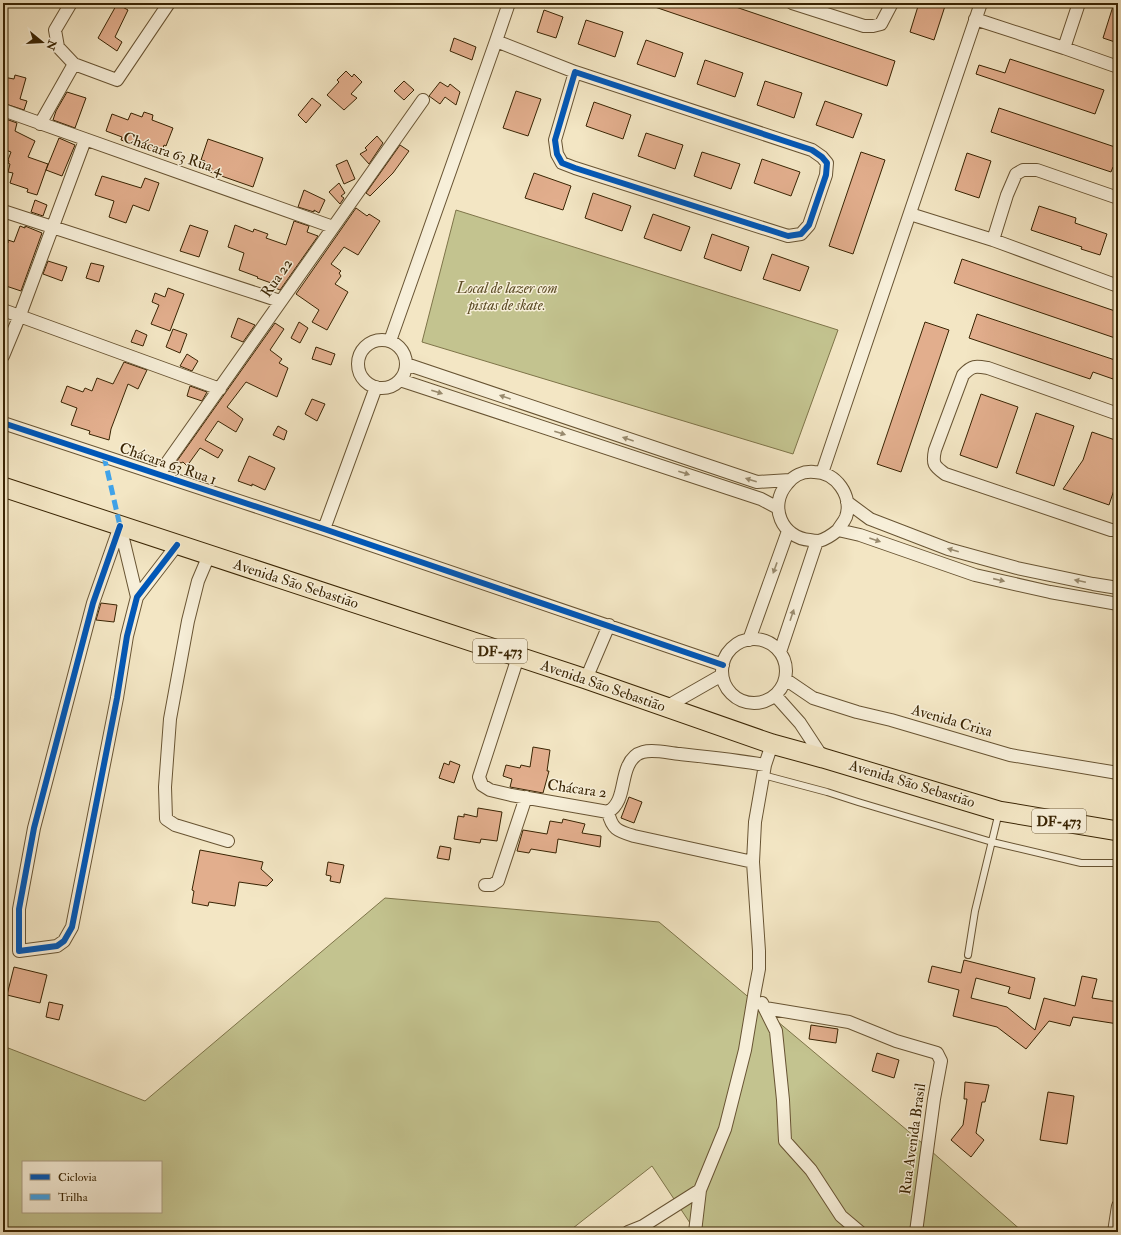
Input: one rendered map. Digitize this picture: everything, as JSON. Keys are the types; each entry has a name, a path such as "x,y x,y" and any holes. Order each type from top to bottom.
{"main road":[{"name":"Avenida São Sebastião","path":"3,488 586,679 772,744 999,811 1118,831"}],"street":[{"path":"71,3 55,30 58,47 74,64 118,80 168,3"},
{"path":"390,340 509,3"},
{"path":"792,3 864,26 873,26 881,24 892,3"},
{"path":"822,473 981,3"},
{"path":"1064,48 1079,3"},
{"path":"975,19 1118,67"},
{"path":"496,41 575,72 812,150 827,162 826,175 809,225 801,234 788,236 562,163 557,154 555,140 575,72"},
{"path":"40,124 74,64"},
{"name":"Rua 22","path":"158,474 220,389 280,301 423,100"},
{"name":"Chácara 63 Rua 4","path":"3,110 332,227"},
{"path":"3,356 54,227 85,140"},
{"path":"993,240 1007,195 1016,174 1023,170 1038,170 1118,198"},
{"path":"3,211 280,301"},
{"path":"910,214 993,240 1118,286"},
{"path":"3,310 220,389"},
{"path":"377,340 390,340 398,346 404,354 406,364 400,380 389,387 376,387 364,381 358,370 358,357 365,346 377,340"},
{"path":"406,364 757,482 790,480"},
{"path":"1118,414 988,368 978,366 970,368 963,375 935,450 933,460 936,467 945,474 1111,530 1118,530"},
{"path":"400,380 761,499 778,508"},
{"path":"324,529 376,387"},
{"name":"Chácara 63 Rua 1","path":"3,423 609,625 723,670"},
{"path":"805,472 822,473 834,479 843,489 847,502 846,517 838,530 828,538 817,541 802,540 788,532 781,521 778,508 779,498 783,488 797,475 805,472"},
{"path":"847,502 870,519 948,549 1017,568 1118,588"},
{"path":"120,526 137,598"},
{"path":"120,526 93,603 34,828 19,909 19,951 57,946 64,941 72,927 117,698 127,636 137,598 177,545"},
{"path":"838,530 860,535 975,575 1050,592 1118,604"},
{"path":"749,640 788,532"},
{"path":"780,652 817,541"},
{"path":"209,555 198,581 188,620 170,719 165,787 166,819 175,825 228,841"},
{"path":"586,679 609,625"},
{"path":"749,640 758,640 774,646 780,652 786,665 785,679 781,688 775,695 767,701 747,703 730,693 725,684 723,670 728,653 737,644 749,640"},
{"name":"Chácara 2","path":"518,657 479,777 482,785 490,790 608,812 619,800 627,767 634,756 641,752 663,752 739,760 764,770"},
{"path":"666,707 723,670"},
{"name":"Avenida Crixa","path":"785,679 813,698 857,712 891,720 1010,755 1118,773"},
{"path":"775,695 800,723 823,758"},
{"path":"695,1232 700,1190 725,1129 745,1050 755,990 759,951 753,862 755,822 764,770 772,744"},
{"path":"485,885 492,885 498,881 526,797"},
{"path":"608,812 611,824 620,831 634,836 753,862"},
{"path":"755,990 776,1031 783,1100 785,1141 811,1170 841,1216 860,1232"},
{"name":"Rua Avenida Brasil","path":"765,1008 849,1022 896,1041 937,1053 941,1061 934,1099 916,1232"},
{"path":"628,1232 643,1226 700,1190"},
{"path":"1114,1232 1118,1206"}],"lane":[{"path":"764,770 858,802 992,842 1081,863 1118,863"},
{"path":"968,955 975,911 999,811"}],"green space":[{"name":"Local de lazer com pistas de skate.","path":"456,210 838,330 793,454 422,342"},
{"path":"385,898 659,922 914,1136 1023,1232 696,1232 652,1166 568,1232 3,1232 3,1046 145,1101"}],"building":[{"path":"650,3 724,3 895,61 887,86 649,5"},
{"path":"919,3 946,3 934,40 910,32"},
{"path":"1114,3 1118,3 1118,32 1115,42 1103,38"},
{"path":"117,4 128,10 115,37 122,42 117,51 98,38"},
{"path":"544,10 563,17 556,38 537,32"},
{"path":"586,20 623,32 615,57 578,44"},
{"path":"454,38 476,47 472,60 450,51"},
{"path":"646,40 683,53 675,77 637,64"},
{"path":"1010,59 1104,90 1095,114 976,74 979,65 1005,73"},
{"path":"705,60 743,73 735,97 697,84"},
{"path":"346,71 352,77 354,74 362,82 351,94 357,98 344,110 327,95 339,82 337,80"},
{"path":"15,75 26,78 20,99 27,101 24,110 3,103 3,77 14,79"},
{"path":"404,81 414,90 404,100 394,91"},
{"path":"765,81 802,93 794,118 757,105"},
{"path":"440,82 448,87 450,84 460,92 456,105 445,97 440,104 429,96"},
{"path":"516,91 541,99 528,136 503,128"},
{"path":"67,92 86,98 75,128 53,120 56,111"},
{"path":"312,98 321,105 306,123 298,115"},
{"path":"825,101 862,114 853,138 816,125"},
{"path":"594,102 631,115 623,139 586,126"},
{"path":"999,108 1118,148 1118,162 1116,168 1113,167 1111,172 991,132"},
{"path":"144,112 153,115 152,120 173,128 161,154 121,140 122,137 106,131 112,114 128,120 131,113 142,117"},
{"path":"3,118 17,123 15,131 35,141 28,157 48,164 37,195 27,192 28,189 10,183 13,173 8,172 10,164 8,163 8,160 11,152 3,149"},
{"path":"646,133 683,145 675,169 638,156"},
{"path":"377,136 383,143 369,164 360,154 367,150 365,148"},
{"path":"59,138 75,145 62,176 46,170"},
{"path":"208,139 263,158 253,187 210,172 212,168 204,165 205,161 201,160"},
{"path":"400,145 409,151 393,173 370,196 366,193"},
{"path":"702,152 740,164 731,189 694,176"},
{"path":"861,152 885,160 853,254 829,246"},
{"path":"967,153 991,161 979,198 955,190"},
{"path":"762,159 800,172 791,196 754,183"},
{"path":"347,160 355,179 344,184 336,165"},
{"path":"534,173 571,186 563,210 525,198"},
{"path":"102,176 141,188 145,178 159,183 149,211 133,205 126,223 109,217 114,201 95,195"},
{"path":"339,183 345,193 341,196 344,198 340,204 329,192"},
{"path":"304,190 325,200 319,213 314,210 314,212 298,207"},
{"path":"593,193 631,206 622,231 585,218"},
{"path":"35,200 47,205 43,216 31,212"},
{"path":"1039,206 1076,218 1075,223 1107,234 1100,255 1081,249 1082,247 1031,230"},
{"path":"356,208 367,216 369,214 380,221 358,255 344,247 331,264 341,271 339,273 341,276 335,284 348,292 327,330 312,322 319,310 296,294"},
{"path":"653,214 690,227 681,251 644,238"},
{"path":"294,221 309,226 307,232 318,236 280,290 273,287 274,284 239,270 244,253 228,247 235,225 253,232 254,229 268,234 266,238 286,245"},
{"path":"190,225 208,231 199,257 180,251"},
{"path":"20,226 25,228 25,226 42,233 21,291 3,284 3,241 8,243 8,240 14,242"},
{"path":"712,234 749,247 741,271 704,258"},
{"path":"772,254 809,267 800,291 763,279"},
{"path":"962,259 1118,312 1118,339 954,283"},
{"path":"48,261 67,267 62,281 43,274"},
{"path":"91,263 104,266 99,282 86,278"},
{"path":"168,288 184,294 170,331 151,324 159,305 152,302 155,293 165,297"},
{"path":"977,314 1118,361 1113,379 1093,372 1090,379 969,338"},
{"path":"238,318 255,325 243,342 231,337"},
{"path":"299,322 308,328 300,343 291,338"},
{"path":"925,322 949,330 901,472 877,464"},
{"path":"275,323 284,329 270,350 282,359 279,363 288,368 277,397 246,382 227,407 243,419 236,432 218,421 205,440 223,450 218,458 200,448 187,466 183,462 181,463 177,461"},
{"path":"173,329 187,334 180,353 166,347"},
{"path":"136,330 147,335 143,346 131,342"},
{"path":"316,347 335,354 331,365 312,359"},
{"path":"187,354 198,361 192,371 180,366"},
{"path":"124,362 147,370 138,389 128,384 111,429 109,440 89,434 90,431 71,425 77,408 61,402 67,386 83,392 85,388 92,391 97,378 113,384"},
{"path":"190,386 207,392 202,401 187,396"},
{"path":"981,394 1018,407 997,468 960,455"},
{"path":"312,399 325,404 317,421 305,414"},
{"path":"1036,413 1074,426 1054,486 1016,473"},
{"path":"278,426 287,431 284,440 273,435"},
{"path":"1092,432 1118,441 1118,478 1109,505 1063,489 1083,460"},
{"path":"249,456 275,468 265,490 252,484 252,486 238,481"},
{"path":"101,603 117,605 114,622 96,620"},
{"path":"533,747 550,750 547,771 549,771 543,793 510,787 512,779 503,776 506,765 520,768 521,765 530,767"},
{"path":"450,761 460,765 454,783 439,778 444,763 449,765"},
{"path":"629,797 642,802 634,823 621,818"},
{"path":"478,808 502,812 497,841 481,839 480,843 454,839 458,816 464,817 464,814 477,817"},
{"path":"563,819 585,824 582,833 601,836 600,847 558,839 556,853 531,849 529,853 517,851 523,830 547,834 550,821 562,823"},
{"path":"440,846 451,848 449,860 437,858"},
{"path":"200,850 263,862 261,869 273,880 267,886 239,882 235,906 209,902 208,906 192,903 194,891 192,890"},
{"path":"328,862 344,865 340,883 330,881 331,876 326,875"},
{"path":"964,960 1035,978 1030,999 1008,993 1010,987 976,978 971,998 1007,1007 1035,1030 1044,998 1075,1006 1082,976 1097,979 1092,998 1118,1002 1118,1024 1073,1017 1070,1026 1049,1021 1026,1049 997,1027 953,1016 959,990 928,982 932,966 961,973"},
{"path":"14,967 47,975 40,1003 7,995"},
{"path":"49,1002 63,1005 59,1020 46,1017"},
{"path":"811,1025 838,1029 836,1043 809,1039"},
{"path":"877,1053 899,1060 894,1078 872,1071"},
{"path":"965,1082 989,1085 985,1102 982,1102 976,1133 984,1140 971,1157 951,1140 963,1125 967,1099 964,1099"},
{"path":"1048,1092 1074,1096 1067,1144 1040,1140"}],"marked path":[{"path":"104,456 120,526"}],"cycle path":[{"path":"575,72 812,150 822,157 827,163 826,175 809,225 801,234 788,236 562,163 557,154 555,140 575,72"},
{"path":"3,423 324,529 723,665"},
{"path":"120,526 93,603 34,828 19,909 19,951 57,946 64,941 72,927 117,698 127,636 137,597 177,545"}]}
